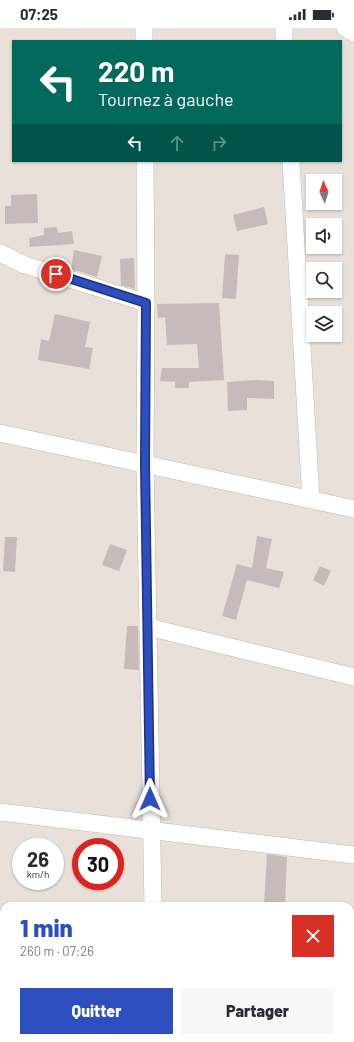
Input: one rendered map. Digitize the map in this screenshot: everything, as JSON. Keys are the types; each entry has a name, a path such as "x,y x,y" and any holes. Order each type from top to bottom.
{"street":[{"path":"144,28 144,40"},
{"path":"284,28 284,40"},
{"path":"345,28 354,33"},
{"path":"145,162 145,464 150,831 153,902"},
{"path":"291,162 311,499"},
{"path":"0,253 25,265 146,303"},
{"path":"0,432 354,509"},
{"path":"148,627 354,676"},
{"path":"0,812 354,855"}],"building":[{"path":"37,194 38,223 5,224 5,206 11,206 11,195"},
{"path":"264,207 268,224 237,231 233,215"},
{"path":"57,227 58,233 72,231 74,244 30,247 29,238 44,235 44,228"},
{"path":"74,250 102,256 97,277 71,269"},
{"path":"225,254 239,255 236,299 222,298"},
{"path":"134,258 135,289 121,285 120,259"},
{"path":"219,303 224,380 189,382 189,388 175,388 175,382 160,381 162,368 199,368 197,344 167,345 165,317 158,318 157,304"},
{"path":"55,314 90,322 85,347 93,348 89,369 38,360 41,339 49,341"},
{"path":"257,380 274,381 274,399 247,398 247,410 228,411 227,382"},
{"path":"257,536 272,539 266,568 284,572 279,588 247,580 236,620 222,616 237,564 252,568"},
{"path":"5,537 17,537 15,572 3,571"},
{"path":"110,544 127,550 119,571 102,565"},
{"path":"320,566 331,571 324,586 313,580"},
{"path":"127,626 138,626 139,670 124,669"},
{"path":"267,854 287,857 285,902 264,902"}],"route":[{"path":"56,274 146,303 145,464 150,799"}]}
